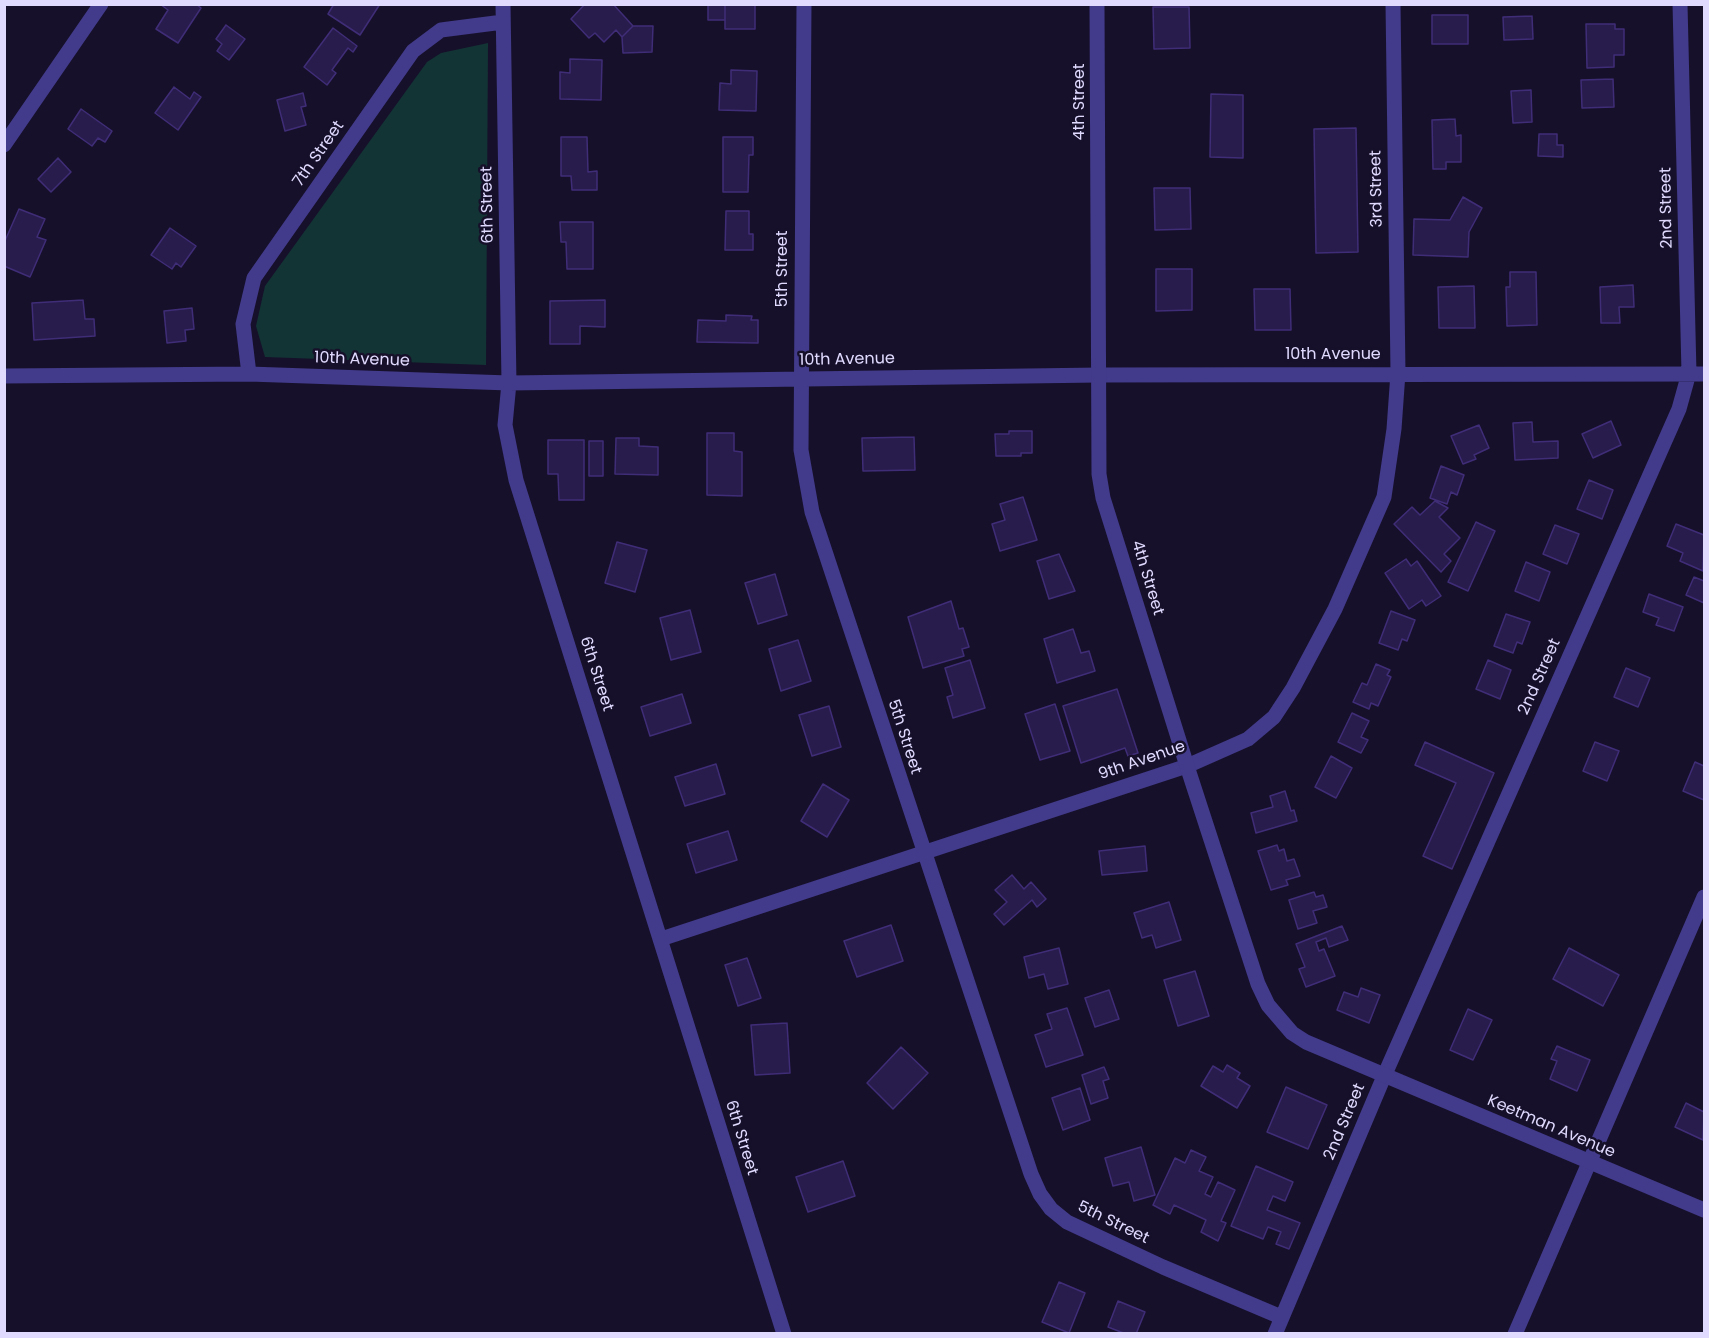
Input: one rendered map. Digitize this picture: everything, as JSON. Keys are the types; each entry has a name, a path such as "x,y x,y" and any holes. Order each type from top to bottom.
{"street":[{"path":"4,145 101,4"},
{"name":"6th Street","path":"503,4 509,383 505,425 516,480 784,1334"},
{"name":"5th Street","path":"804,4 801,450 812,512 1030,1174 1051,1209 1067,1222 1152,1262 1281,1317"},
{"name":"4th Street","path":"1097,4 1100,375 1097,447 1103,498 1187,766 1258,984 1268,1005 1292,1033 1306,1042 1385,1074"},
{"name":"3rd Street","path":"1393,4 1398,373"},
{"name":"2nd Street","path":"1275,1334 1385,1074 1679,409 1697,373 1680,4"},
{"name":"7th Street","path":"249,374 243,324 254,278 413,51 441,30 503,22"},
{"name":"9th Avenue","path":"661,939 1187,766 1248,739 1274,717 1293,688 1335,609 1384,497 1394,429 1398,373"},
{"name":"10th Avenue","path":"4,376 249,374 509,383 1100,375 1697,373"},
{"path":"1515,1334 1704,897"},
{"name":"Keetman Avenue","path":"1385,1074 1590,1164 1704,1210"}],"green space":[{"path":"488,43 486,365 265,357 256,326 265,286 427,62 441,53"}],"building":[{"path":"160,4 196,4 201,8 178,43 156,29 168,10"},
{"path":"334,4 380,4 360,35 328,14"},
{"path":"585,4 613,4 633,26 622,37 616,30 604,42 595,33 589,38 571,19"},
{"path":"708,4 725,4 725,20 708,20"},
{"path":"725,4 755,4 755,29 725,29"},
{"path":"1153,7 1189,7 1190,48 1154,49"},
{"path":"1432,15 1468,15 1468,44 1432,44"},
{"path":"1532,16 1533,39 1504,40 1503,17"},
{"path":"1586,24 1615,24 1615,29 1624,29 1624,55 1614,55 1614,67 1587,68"},
{"path":"226,25 245,39 229,60 217,51 222,44 216,39"},
{"path":"633,26 653,26 652,52 623,53 622,37"},
{"path":"333,28 357,46 353,52 348,48 332,70 336,73 327,85 304,67"},
{"path":"570,59 602,60 601,100 560,99 560,72 570,73"},
{"path":"731,70 757,71 756,111 719,110 720,83 731,84"},
{"path":"1613,79 1614,107 1582,108 1581,80"},
{"path":"174,87 190,99 194,92 201,97 178,130 155,113"},
{"path":"1531,90 1532,122 1513,123 1511,91"},
{"path":"303,93 306,106 301,107 306,125 285,131 277,100"},
{"path":"1211,94 1243,95 1243,158 1210,157"},
{"path":"81,109 112,131 105,142 98,138 92,146 68,129"},
{"path":"1455,119 1456,136 1461,135 1461,162 1446,162 1446,169 1433,169 1432,120"},
{"path":"1356,128 1358,252 1316,253 1314,129"},
{"path":"1539,134 1557,134 1557,145 1563,145 1563,157 1538,156"},
{"path":"561,137 587,137 588,172 597,171 597,190 572,190 571,176 561,176"},
{"path":"723,137 753,137 753,155 749,155 748,192 723,192"},
{"path":"58,158 71,172 51,192 38,179"},
{"path":"1154,188 1190,188 1191,229 1155,230"},
{"path":"1463,197 1482,208 1469,232 1468,257 1413,255 1414,219 1450,220"},
{"path":"19,209 45,219 37,237 46,240 30,277 4,266 4,243"},
{"path":"726,211 749,211 749,234 753,234 753,250 725,250"},
{"path":"560,222 593,222 593,269 567,269 566,242 561,242"},
{"path":"170,228 196,246 181,267 176,263 172,269 151,255"},
{"path":"1156,269 1192,269 1192,310 1156,311"},
{"path":"1510,272 1536,272 1537,325 1507,326 1506,287 1510,287"},
{"path":"1633,285 1634,307 1619,307 1620,323 1601,323 1600,287"},
{"path":"1474,286 1475,328 1439,328 1438,287"},
{"path":"1254,289 1290,289 1291,330 1255,330"},
{"path":"83,300 85,319 94,319 95,336 34,340 32,303"},
{"path":"605,300 605,327 580,326 580,344 550,344 550,301"},
{"path":"192,308 194,329 185,330 186,341 167,343 164,311"},
{"path":"726,315 752,316 751,320 758,320 758,343 697,342 698,320 726,321"},
{"path":"1611,421 1621,445 1593,458 1582,434"},
{"path":"1532,422 1533,442 1558,441 1558,458 1515,460 1513,423"},
{"path":"1479,425 1489,448 1474,455 1476,459 1463,464 1451,436"},
{"path":"1009,431 1032,431 1032,453 1021,453 1021,456 996,456 995,434 1009,434"},
{"path":"707,433 734,433 734,451 742,452 742,496 707,495"},
{"path":"914,437 915,470 863,471 862,438"},
{"path":"616,438 639,438 639,446 658,447 658,475 615,474"},
{"path":"548,440 584,440 584,500 559,500 558,474 548,474"},
{"path":"589,441 603,441 603,476 589,476"},
{"path":"1441,466 1464,475 1457,495 1451,492 1447,504 1430,498"},
{"path":"1589,480 1613,490 1602,519 1577,509"},
{"path":"1023,497 1037,540 1000,551 992,524 1005,520 1000,504"},
{"path":"1435,501 1448,508 1439,517 1460,538 1444,554 1451,561 1441,572 1394,524 1412,507 1420,515"},
{"path":"1476,522 1495,531 1468,591 1448,582"},
{"path":"1676,524 1704,535 1703,571 1680,561 1683,553 1667,546"},
{"path":"1555,525 1579,534 1567,564 1543,554"},
{"path":"617,542 647,550 635,592 605,583"},
{"path":"1059,554 1075,591 1049,599 1037,561"},
{"path":"1406,559 1411,566 1417,561 1441,596 1426,606 1422,600 1409,609 1385,573"},
{"path":"1526,562 1550,572 1539,601 1515,591"},
{"path":"775,574 787,615 758,624 745,583"},
{"path":"1694,577 1704,581 1704,603 1686,595"},
{"path":"1649,594 1683,607 1674,631 1656,625 1659,618 1643,612"},
{"path":"951,601 959,629 963,628 969,647 962,649 964,656 923,668 908,617"},
{"path":"690,610 701,652 671,660 660,618"},
{"path":"1391,611 1415,620 1407,641 1402,639 1398,650 1379,643"},
{"path":"1506,614 1530,622 1522,644 1517,642 1513,653 1494,646"},
{"path":"1073,629 1081,653 1089,651 1095,671 1057,683 1044,639"},
{"path":"798,640 811,681 781,691 769,649"},
{"path":"970,660 985,708 953,718 947,697 953,695 945,668"},
{"path":"1488,660 1511,670 1500,699 1476,689"},
{"path":"1376,664 1390,670 1387,675 1391,677 1378,706 1371,703 1369,709 1353,702 1362,683 1367,685"},
{"path":"1626,668 1650,678 1638,707 1614,697"},
{"path":"1117,689 1138,753 1128,756 1125,748 1081,763 1063,706"},
{"path":"682,694 691,723 650,736 641,707"},
{"path":"1055,704 1070,751 1040,760 1025,714"},
{"path":"829,706 841,747 812,756 799,715"},
{"path":"1352,713 1369,721 1361,737 1368,740 1361,753 1338,742"},
{"path":"1425,742 1494,773 1452,869 1423,856 1456,783 1415,765"},
{"path":"1595,742 1619,751 1607,781 1583,771"},
{"path":"1331,756 1352,768 1336,798 1315,787"},
{"path":"1695,762 1704,766 1704,800 1683,791"},
{"path":"716,764 725,794 685,806 675,777"},
{"path":"823,784 849,800 827,837 801,821"},
{"path":"1285,791 1291,811 1294,810 1297,821 1256,833 1251,813 1273,807 1270,796"},
{"path":"728,831 737,860 696,873 687,844"},
{"path":"1277,845 1279,851 1284,849 1287,861 1294,859 1300,876 1286,880 1288,885 1271,890 1258,851"},
{"path":"1145,846 1147,871 1102,875 1099,851"},
{"path":"1012,875 1024,889 1031,882 1046,899 1037,907 1032,900 1004,925 994,914 1007,902 995,890"},
{"path":"1314,892 1316,897 1323,895 1327,907 1313,911 1317,923 1298,929 1289,900"},
{"path":"1169,902 1181,940 1156,948 1152,935 1142,938 1134,913"},
{"path":"891,925 903,961 857,977 844,941"},
{"path":"1342,926 1348,940 1329,947 1326,938 1316,942 1319,951 1324,949 1335,976 1306,987 1299,969 1305,967 1296,944"},
{"path":"1059,948 1068,984 1048,989 1044,974 1029,978 1024,957"},
{"path":"1569,948 1619,975 1603,1006 1553,979"},
{"path":"747,958 761,998 738,1006 725,965"},
{"path":"1195,971 1209,1016 1178,1026 1164,980"},
{"path":"1361,988 1380,995 1369,1023 1337,1010 1344,992 1358,997"},
{"path":"1109,990 1119,1019 1095,1027 1085,998"},
{"path":"1067,1008 1083,1055 1046,1067 1035,1035 1052,1029 1047,1014"},
{"path":"1468,1009 1492,1020 1473,1060 1450,1050"},
{"path":"787,1023 790,1073 755,1075 751,1025"},
{"path":"1557,1046 1590,1060 1577,1091 1550,1079 1557,1061 1551,1059"},
{"path":"901,1047 928,1073 893,1109 867,1083"},
{"path":"1227,1065 1240,1073 1237,1078 1250,1086 1237,1108 1201,1086 1213,1066 1223,1072"},
{"path":"1104,1067 1109,1079 1103,1081 1108,1098 1091,1104 1082,1075"},
{"path":"1286,1087 1327,1105 1308,1149 1267,1132"},
{"path":"1080,1088 1090,1120 1063,1130 1052,1098"},
{"path":"1686,1103 1704,1112 1703,1140 1675,1127"},
{"path":"1141,1147 1155,1195 1134,1201 1129,1182 1113,1186 1105,1158"},
{"path":"1191,1150 1206,1157 1199,1171 1213,1177 1205,1194 1211,1197 1218,1182 1235,1190 1221,1221 1226,1223 1218,1241 1201,1232 1206,1220 1174,1205 1170,1214 1153,1205 1175,1158 1185,1163"},
{"path":"843,1161 855,1196 808,1212 796,1177"},
{"path":"1256,1166 1293,1182 1285,1201 1273,1196 1267,1210 1300,1223 1289,1249 1276,1244 1281,1232 1268,1227 1263,1239 1231,1226"},
{"path":"1059,1282 1085,1293 1069,1333 1042,1322"},
{"path":"1118,1301 1145,1312 1136,1334 1126,1334 1108,1327"}]}
